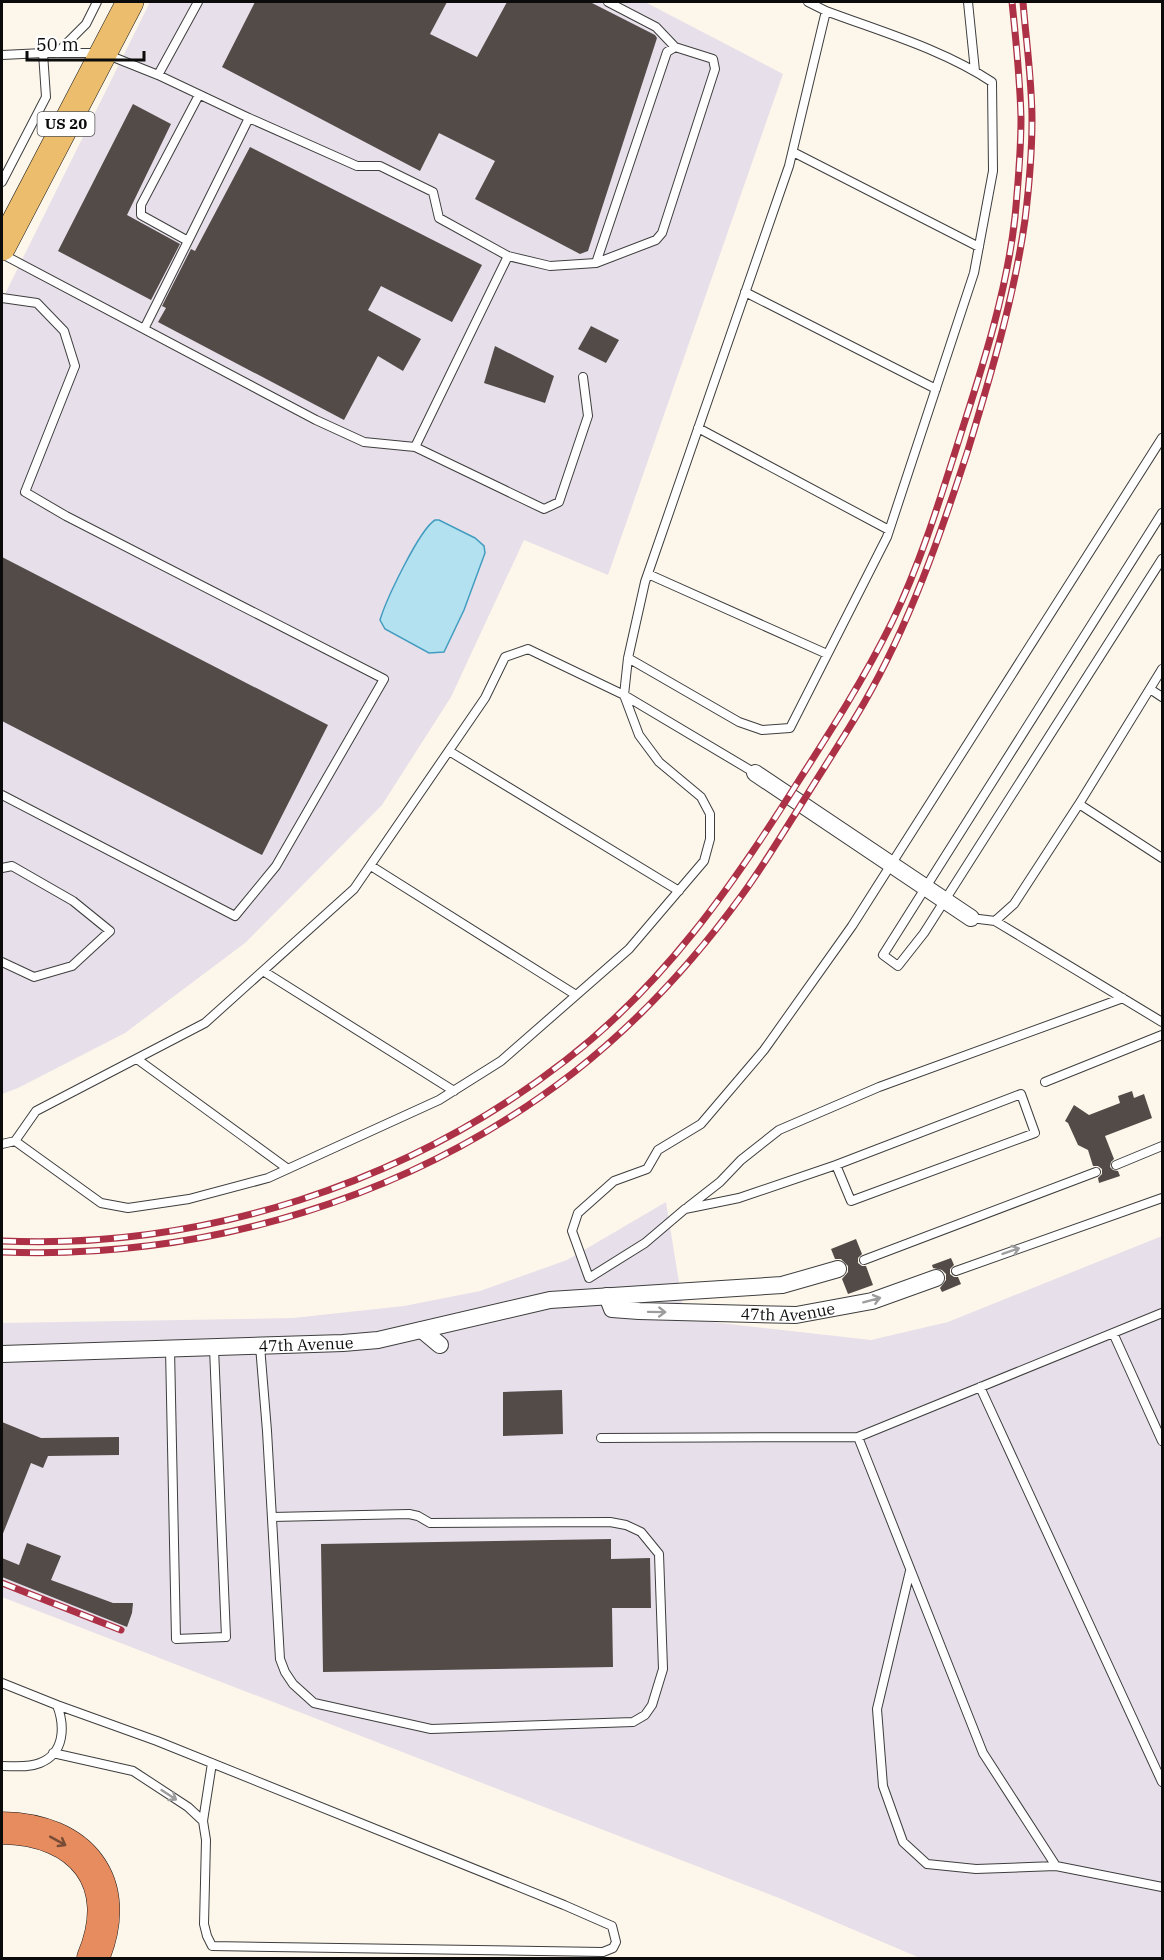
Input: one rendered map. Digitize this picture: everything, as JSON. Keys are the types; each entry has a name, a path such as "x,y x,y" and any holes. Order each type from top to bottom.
{"highway":[{"path":"2,1828 48,1835 75,1850 93,1868 102,1890 105,1913 101,1940 93,1959"}],"main road":[{"name":"US 20","path":"2,247 130,2"}],"street":[{"path":"754,774 971,918"},
{"name":"47th Avenue","path":"2,1354 378,1340 550,1300 782,1285 838,1269"},
{"name":"47th Avenue","path":"607,1296 612,1309 796,1315 872,1301 936,1278"},
{"path":"422,1330 440,1345"}],"lane":[{"path":"57,53 86,24 98,2"},
{"path":"158,75 198,2"},
{"path":"2,55 43,52 103,53 158,75 357,166 380,166 433,192 439,218 508,256 550,266 596,262 656,240 662,233 715,69 713,59 675,47 656,27 608,2"},
{"path":"628,658 739,722 762,730 790,728 889,530 974,273 993,171 993,82 944,55 826,11 808,2"},
{"path":"968,2 975,71"},
{"path":"15,1141 101,1203 128,1208 189,1199 268,1178 439,1100 501,1061 629,949 704,861 710,839 710,814 701,797 659,762 639,735 624,695 628,658 648,573 792,152 826,11"},
{"path":"596,262 667,52 675,47"},
{"path":"2,182 46,97 43,52"},
{"path":"188,241 141,215 141,205 199,95"},
{"path":"144,329 249,118"},
{"path":"792,152 979,247"},
{"path":"2,253 316,420 364,442 415,447 544,509 560,502 588,416 583,377"},
{"path":"415,447 508,256"},
{"path":"746,292 936,389"},
{"path":"2,298 37,303 64,331 75,366 25,492 66,516 384,680 276,866 236,916 2,795"},
{"path":"698,428 889,530"},
{"path":"590,1297 589,1278 572,1231 578,1213 615,1181 647,1169 658,1150 700,1124 764,1050 852,926 1162,438"},
{"path":"1162,513 883,955 898,966 945,901 1162,559"},
{"path":"648,573 827,654"},
{"path":"2,1144 15,1141 36,1111 205,1023 354,890 485,698 505,657 528,649 624,695 754,774"},
{"path":"994,921 1014,904 1162,669"},
{"path":"1150,689 1162,697"},
{"path":"449,751 679,891"},
{"path":"1079,804 1162,858"},
{"path":"2,868 12,866 74,901 110,931 72,966 62,969 34,977 2,963"},
{"path":"371,866 576,995"},
{"path":"971,918 994,921 1162,1022"},
{"path":"263,971 454,1091"},
{"path":"589,1278 645,1242 720,1182 741,1161 779,1130 879,1087 1124,998"},
{"path":"1045,1082 1162,1035"},
{"path":"137,1059 288,1169"},
{"path":"685,1209 738,1198 836,1165 1021,1094 1035,1133 851,1201 836,1165"},
{"path":"1116,1165 1162,1146"},
{"path":"864,1260 1096,1172"},
{"path":"956,1271 1162,1198"},
{"path":"601,1438 858,1437 1162,1313"},
{"path":"1113,1333 1162,1441"},
{"path":"260,1346 280,1659 293,1684 314,1703 431,1728 633,1722 645,1715 652,1705 663,1669 659,1554 641,1532 626,1525 610,1522 429,1523 418,1516 409,1514 272,1517"},
{"path":"170,1349 176,1639 226,1637 214,1347"},
{"path":"980,1387 1162,1782"},
{"path":"858,1437 983,1753 1056,1866"},
{"path":"911,1570 877,1709 883,1786 903,1842 927,1864 976,1869 1056,1866 1102,1877 1162,1887"},
{"path":"2,1683 212,1763 487,1872 612,1926 616,1942 613,1948 603,1952 212,1946 204,1924 206,1839 203,1821 212,1763"},
{"path":"2,1766 30,1766 42,1763 53,1753 60,1744 62,1729 57,1705"},
{"path":"53,1753 133,1771 188,1807 203,1821"}],"shaded area":[{"path":"150,2 645,2 783,74 608,575 524,540 451,697 382,805 245,943 125,1033 2,1094 2,300"},
{"path":"666,1202 685,1319 871,1340 948,1322 1162,1236 1162,1958 920,1958 779,1898 2,1597 2,1323 293,1318 404,1306 480,1291 567,1260"}],"water":[{"path":"435,520 475,538 484,546 485,553 464,610 444,652 429,653 385,629 380,620 412,551 428,526"}],"building":[{"path":"255,2 447,2 430,34 477,57 507,2 590,2 655,35 657,38 588,251 580,254 475,199 495,161 439,133 420,171 222,67"},
{"path":"133,104 171,124 127,215 180,244 151,300 58,251"},
{"path":"250,147 482,265 452,322 381,286 368,310 421,339 403,371 378,356 344,420 158,322 166,308 162,306 191,249 195,251"},
{"path":"591,326 619,340 606,363 578,349"},
{"path":"495,346 554,376 545,403 484,383"},
{"path":"2,557 328,725 262,855 2,721"},
{"path":"1132,1091 1134,1098 1144,1094 1152,1118 1105,1136 1114,1159 1110,1167 1118,1171 1120,1176 1099,1183 1098,1178 1102,1174 1102,1169 1093,1166 1088,1150 1078,1145 1065,1121 1074,1105 1089,1115 1120,1103 1118,1096"},
{"path":"856,1239 862,1254 858,1258 858,1263 866,1266 873,1285 848,1294 842,1279 848,1272 848,1266 841,1259 835,1259 831,1249"},
{"path":"951,1258 954,1265 950,1269 950,1274 958,1277 961,1284 942,1292 940,1288 946,1280 946,1274 942,1270 933,1268 932,1265"},
{"path":"562,1390 563,1434 503,1436 503,1392"},
{"path":"2,1422 41,1438 119,1437 119,1455 48,1456 43,1468 31,1463 2,1536"},
{"path":"611,1539 611,1559 650,1558 651,1608 612,1608 613,1667 323,1672 321,1544"},
{"path":"27,1543 61,1556 51,1580 113,1603 133,1603 127,1627 2,1577 2,1558 19,1565"}],"railway":[{"path":"2,1241 77,1241 152,1234 227,1220 300,1200 371,1174 439,1141 505,1103 566,1060 634,1000 693,933 746,861 858,685 903,599 931,526 987,350 1007,271 1015,217 1021,118 1012,2"},
{"path":"2,1252 78,1252 154,1245 230,1232 303,1212 375,1187 444,1155 510,1117 573,1073 597,1054 664,990 724,920 839,744 881,673 910,610 935,547 977,421 1015,278 1025,220 1032,120 1023,2"},
{"path":"2,1583 121,1630"}]}
